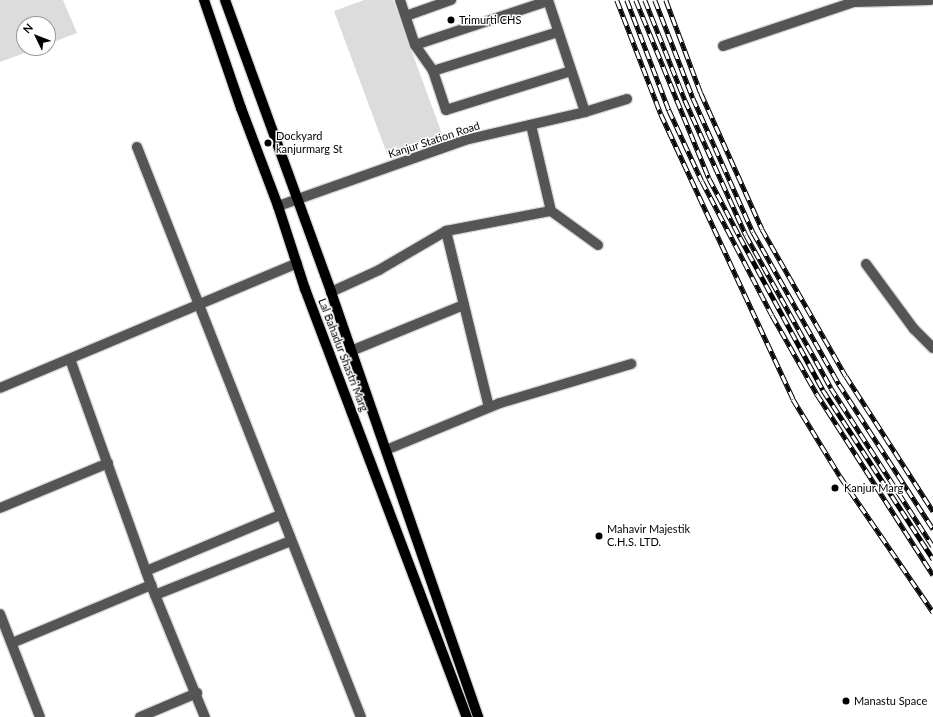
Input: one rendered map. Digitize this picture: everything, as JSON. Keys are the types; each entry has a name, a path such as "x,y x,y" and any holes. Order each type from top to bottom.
{"main road":[{"name":"Lal Bahadur Shastri Marg","path":"204,0 241,108 278,206 297,264 467,717"},
{"name":"Lal Bahadur Shastri Marg","path":"225,0 331,292 478,717"}],"street":[{"path":"400,0 415,46 433,71 446,110 571,71"},
{"path":"406,16 451,0"},
{"path":"415,46 548,0 585,112"},
{"path":"723,46 854,2 930,0"},
{"path":"433,71 558,32"},
{"name":"Kanjur Station Road","path":"278,206 465,140 585,112 627,99"},
{"path":"531,125 551,211 598,245"},
{"path":"137,147 280,515 361,717"},
{"path":"331,292 379,270 446,230 551,211"},
{"path":"446,230 490,407"},
{"path":"0,388 297,264"},
{"path":"866,264 914,329 933,348"},
{"path":"351,351 464,305"},
{"path":"70,359 151,585 197,693 205,717"},
{"path":"386,450 490,407 631,364"},
{"path":"0,508 108,463"},
{"path":"146,571 280,515"},
{"path":"155,595 291,541"},
{"path":"12,643 151,585"},
{"path":"0,614 40,717"},
{"path":"140,717 197,693"}],"shaded area":[{"path":"0,0 63,0 77,33 56,41 56,16 16,16 16,56 0,62"},
{"path":"364,0 393,0 442,134 387,154 334,11"}],"railway":[{"path":"617,0 661,114 793,399 840,476 933,612"},
{"path":"627,0 669,110 702,181 772,315 817,394 933,575"},
{"path":"636,0 709,178 740,237 823,390 933,559"},
{"path":"645,0 685,100 746,235 831,388 933,546"},
{"path":"655,0 693,98 753,232 839,384 933,529"},
{"path":"666,0 701,93 762,229 846,376 933,511"}],"place":[{"name":"Trimurti CHS","path":"451,20"},
{"name":"Dockyard kanjurmarg St","path":"268,143"},
{"name":"Kanjur Marg","path":"835,488"},
{"name":"Mahavir Majestik C.H.S. LTD.","path":"599,536"},
{"name":"Manastu Space","path":"846,701"}]}
